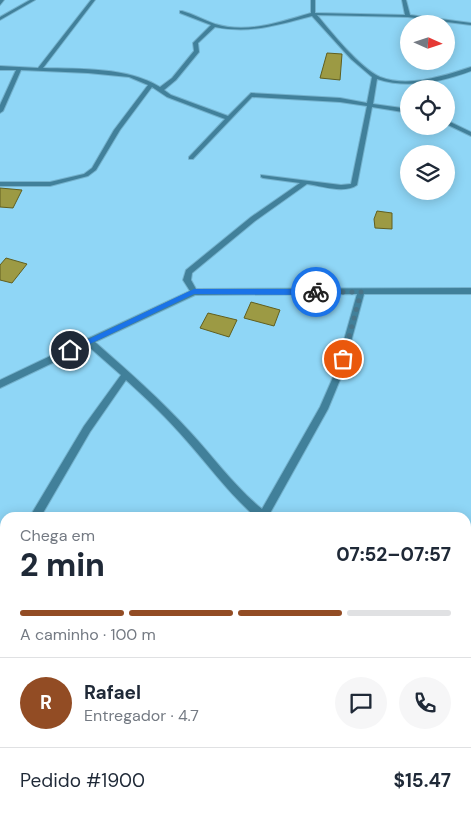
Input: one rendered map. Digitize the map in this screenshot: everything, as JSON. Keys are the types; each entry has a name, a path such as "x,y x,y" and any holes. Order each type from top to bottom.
{"street":[{"path":"0,4 2,0"},
{"path":"0,19 33,0"},
{"path":"39,70 93,0"},
{"path":"313,0 313,14 347,51 375,76 385,80 434,80 456,76 471,69"},
{"path":"404,0 408,15"},
{"path":"182,12 224,28 248,29 266,27 313,14 400,16"},
{"path":"455,22 471,24"},
{"path":"160,90 174,79 197,51 196,43 214,25"},
{"path":"0,68 115,73 130,76 151,84 169,96 227,118"},
{"path":"0,112 19,70"},
{"path":"263,176 342,187 353,186 355,184 375,76"},
{"path":"0,184 50,184 86,175 94,169 117,130 151,84"},
{"path":"191,158 248,97 255,95 340,100 400,110"},
{"path":"455,126 471,134"},
{"path":"194,292 187,280 189,272 253,219 306,182"},
{"path":"0,384 194,292 471,291"},
{"path":"267,512 324,409 338,375 361,292"},
{"path":"88,341 126,374 179,425 235,493 258,512"},
{"path":"38,512 87,429 126,374"}],"building":[{"path":"327,53 342,54 340,80 320,78"},
{"path":"0,188 22,190 13,208 0,207"},
{"path":"377,211 392,213 392,229 375,228 374,219"},
{"path":"6,258 27,264 12,283 0,280 0,265"},
{"path":"251,302 280,310 274,326 244,318"},
{"path":"208,313 237,320 229,337 200,328"}],"way so far":[{"path":"316,292 361,292 343,359"}],"route":[{"path":"70,350 194,292 316,292"}]}
